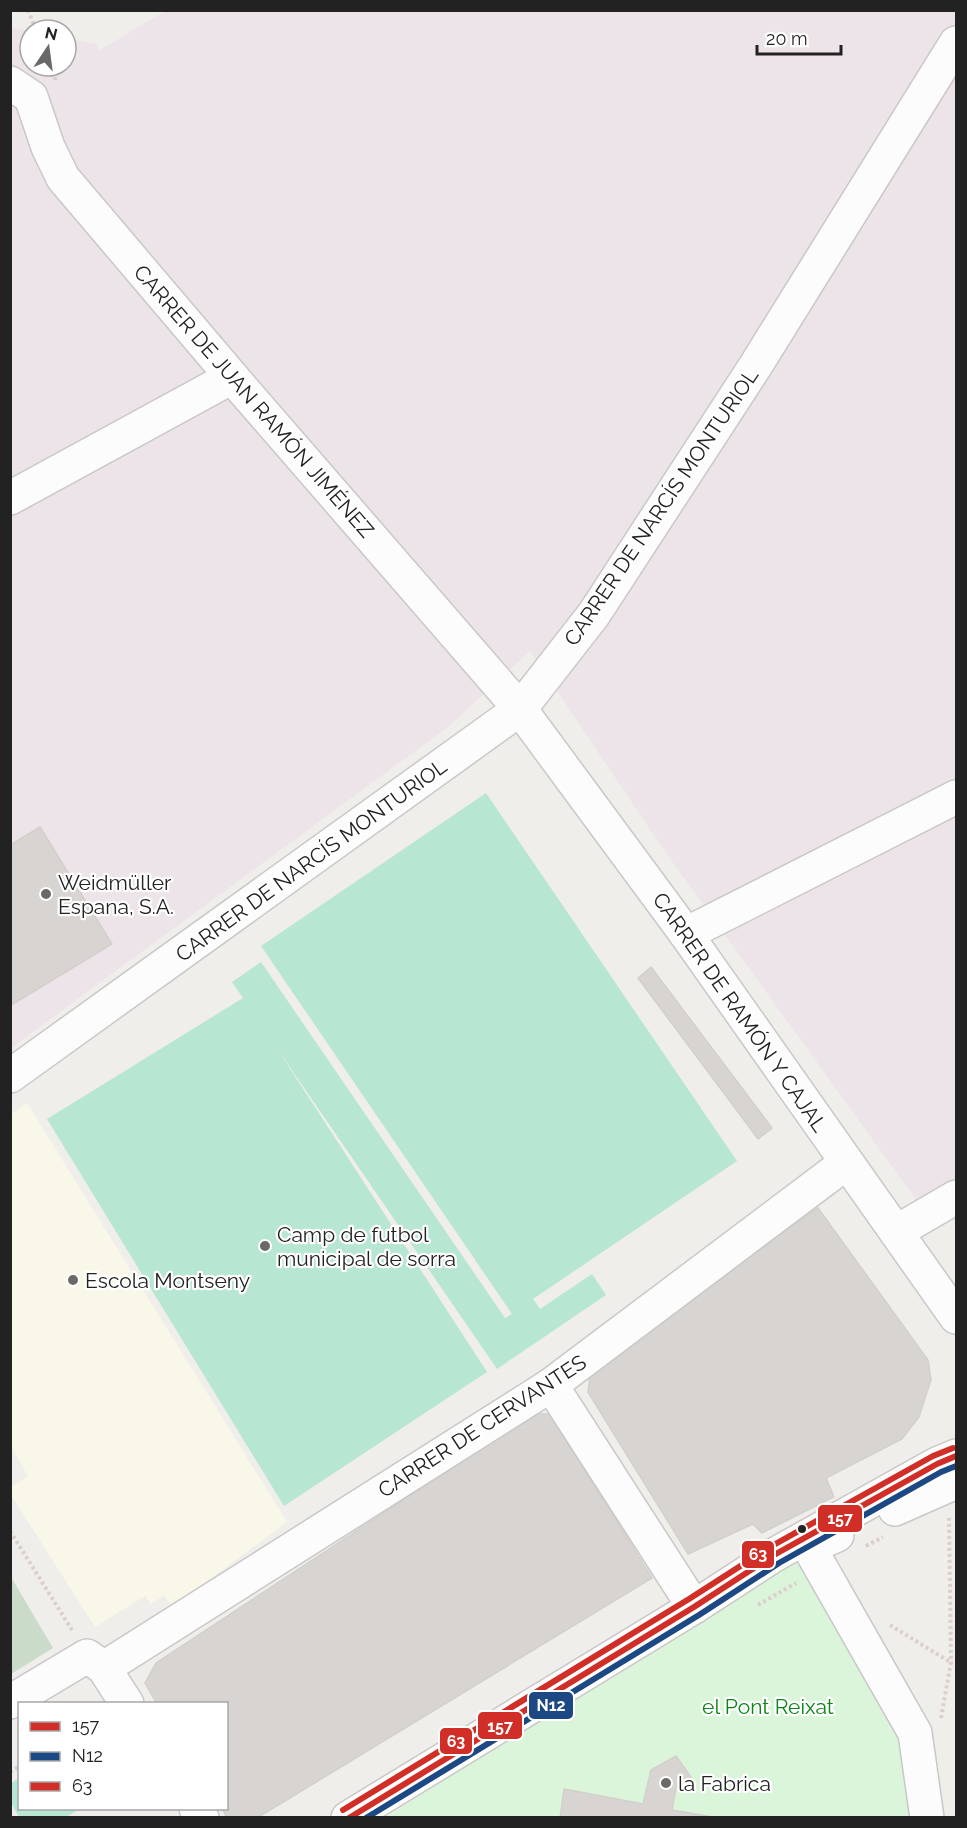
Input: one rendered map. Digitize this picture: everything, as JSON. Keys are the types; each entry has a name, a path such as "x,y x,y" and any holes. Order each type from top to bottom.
{"street":[{"name":"CARRER DE NARCÍS MONTURIOL","path":"10,1076 520,709 594,614 756,365 957,43"},
{"name":"CARRER DE JUAN RAMÓN JIMÉNEZ","path":"10,83 31,97 48,147 63,178 520,709"},
{"path":"10,498 232,377"},
{"name":"CARRER DE RAMÓN Y CAJAL","path":"520,709 686,934 957,1317"},
{"path":"686,934 957,797"},
{"name":"CARRER DE CERVANTES","path":"10,1702 96,1662 551,1385 846,1163"},
{"path":"896,1232 957,1197"},
{"path":"551,1385 694,1607"},
{"path":"348,1818 774,1556 937,1464 954,1474"},
{"path":"927,1818 915,1733 809,1547 954,1474"},
{"path":"96,1662 126,1702"}],"path":[{"path":"951,1662 954,1474"},
{"path":"10,1531 96,1662"}],"shaded area":[{"path":"165,11 956,11 956,1202 929,1218 661,846 530,651 448,727 11,1048 10,27 18,29 18,78 78,78 78,40 96,44 100,50"},
{"name":"Escola Montseny","path":"27,1103 287,1522 172,1607 164,1595 151,1604 145,1596 95,1627 11,1495 11,1487 28,1476 10,1445 10,1115"}],"green space":[{"path":"486,793 737,1161 533,1299 540,1309 592,1274 606,1295 497,1369 276,1047 487,1372 284,1506 47,1119 243,998 232,982 261,962 505,1318 512,1314 261,946"},
{"name":"el Pont Reixat","path":"809,1547 915,1733 927,1818 385,1818"},
{"path":"11,1577 53,1648 10,1674"},
{"path":"18,1779 18,1810 78,1810 66,1817 19,1817 11,1803 10,1784"}],"building":[{"name":"Weidmüller Espana, S.A.","path":"40,827 112,944 10,1006 10,845"},
{"path":"651,967 772,1128 758,1139 638,978"},
{"path":"818,1208 928,1360 931,1380 919,1417 902,1439 826,1478 834,1497 762,1533 753,1524 688,1554 588,1392 592,1361"},
{"path":"534,1414 550,1414 652,1578 257,1818 227,1818 223,1810 228,1810 228,1702 156,1702 145,1683 156,1663"},
{"name":"la Fabrica","path":"676,1756 691,1777 676,1788 672,1810 719,1818 560,1818 564,1789 643,1804 651,1770"}],"transit line":[{"name":"63","path":"343,1810 770,1547 933,1456 953,1448"},
{"name":"157","path":"349,1818 694,1607 774,1555 937,1464 956,1456"},
{"name":"N12","path":"366,1818 699,1615 779,1563 941,1472 956,1466"}],"place":[{"name":"Weidmüller Espana, S.A.","path":"46,894"},
{"name":"Camp de futbol municipal de sorra","path":"265,1246"},
{"name":"Escola Montseny","path":"73,1280"},
{"name":"la Fabrica","path":"666,1783"}]}
